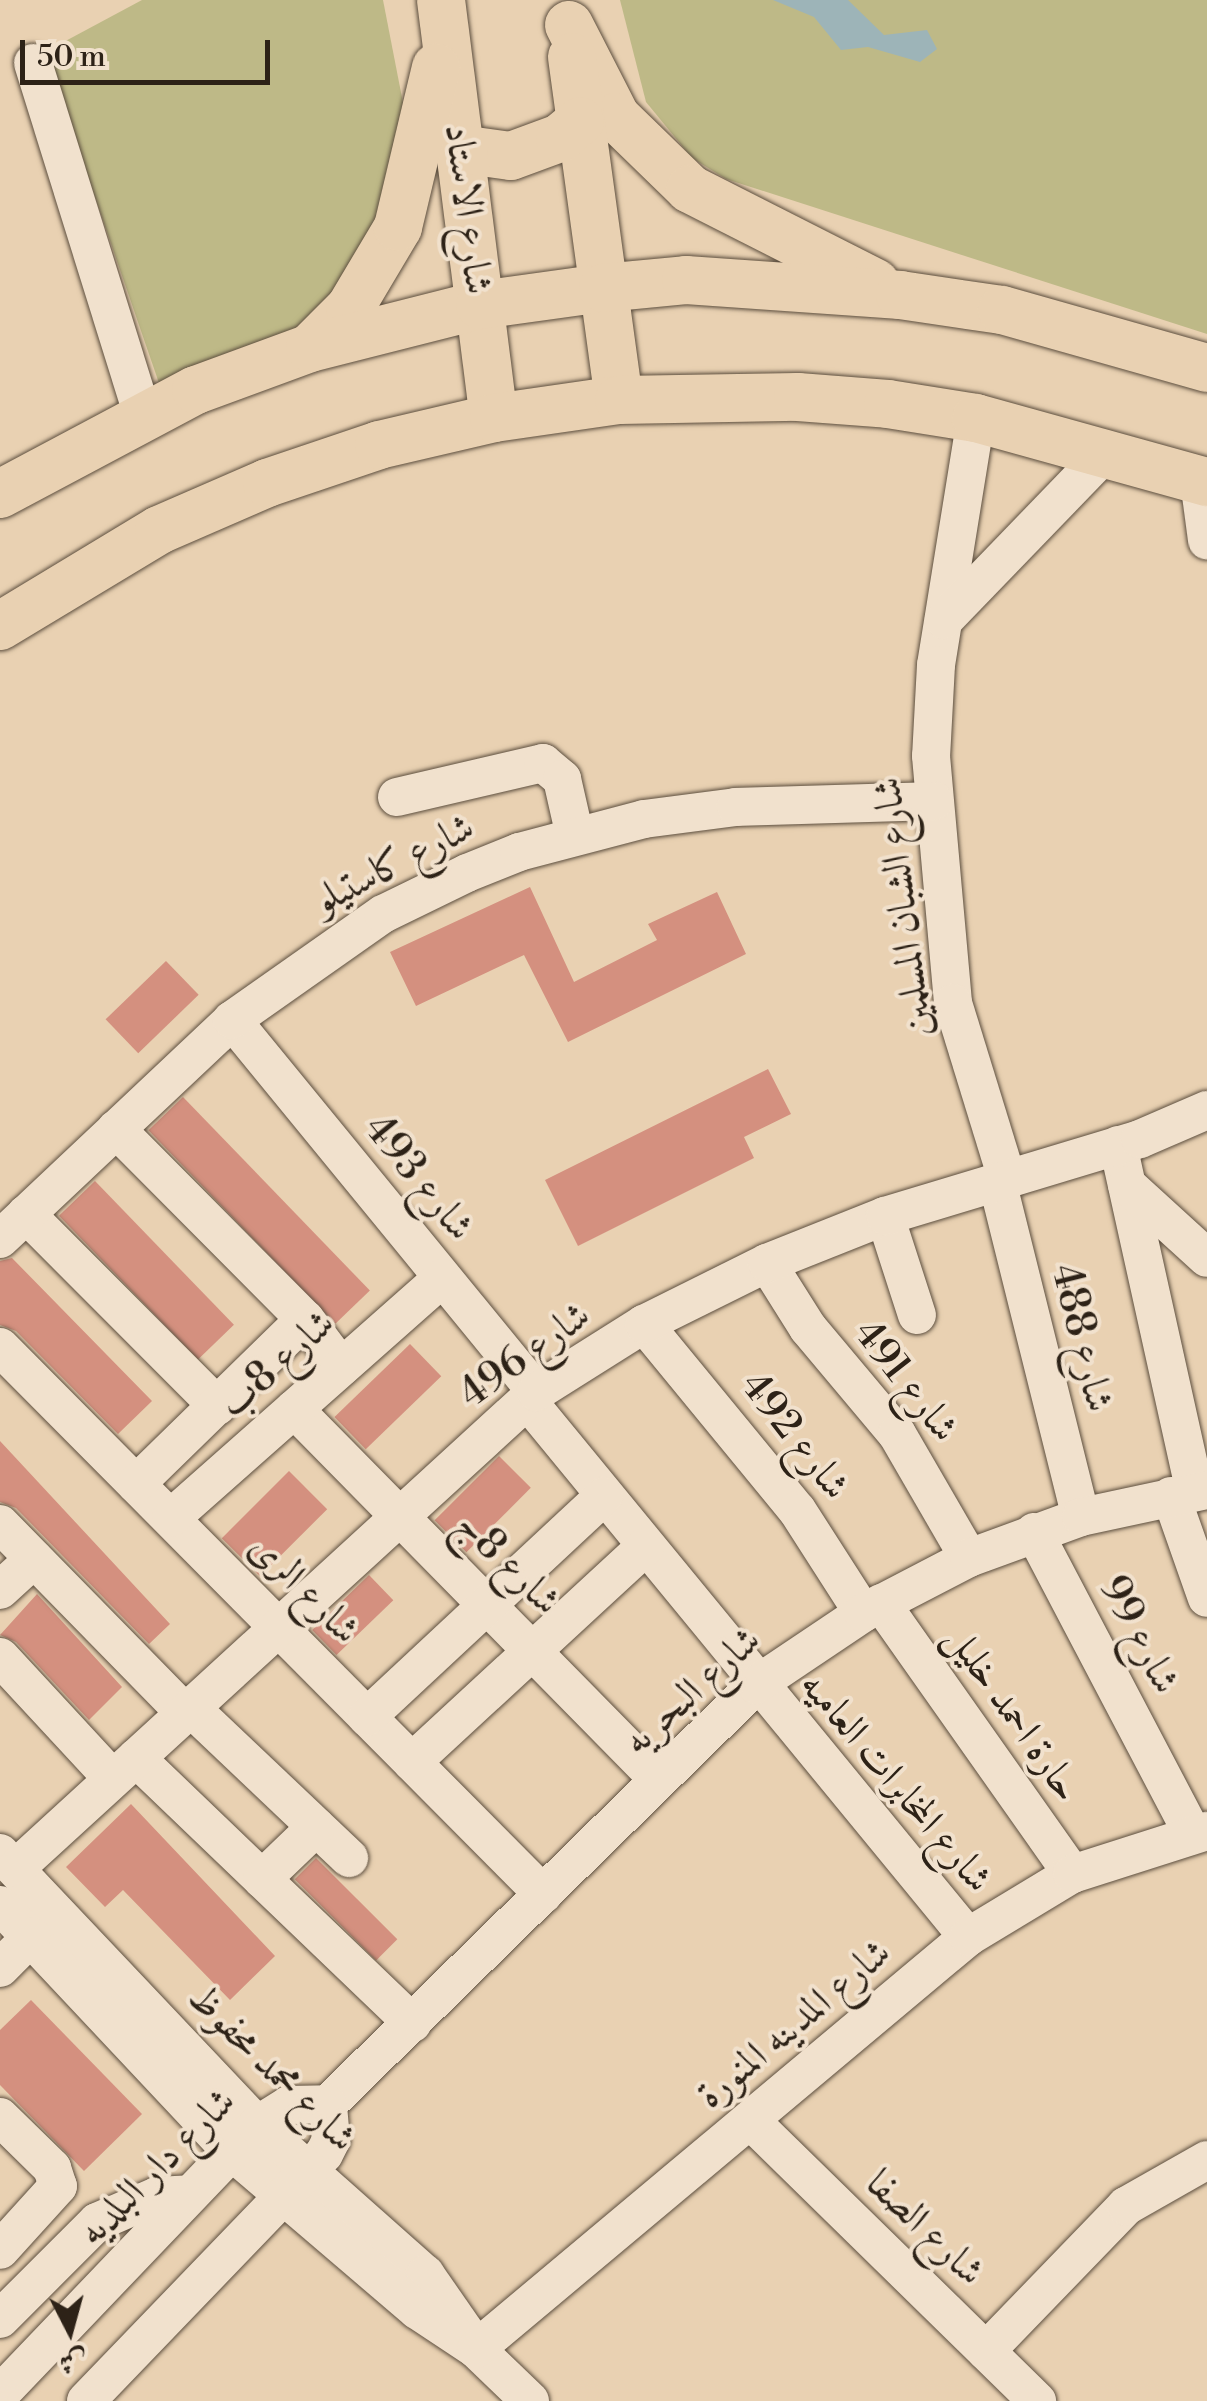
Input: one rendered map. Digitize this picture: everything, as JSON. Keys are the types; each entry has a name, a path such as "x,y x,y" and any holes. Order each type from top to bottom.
{"main road":[{"name":"شارع الاستاد","path":"443,12 494,418"},
{"path":"310,348 350,308 398,227 414,182 443,12"},
{"path":"567,12 619,400"},
{"path":"567,12 616,117 690,189 900,295"},
{"path":"460,149 511,156 537,150 580,122"},
{"path":"0,494 143,416 310,348 480,305 603,288 686,280 900,295 1002,310 1207,368"},
{"path":"0,626 158,530 266,483 379,445 494,418 619,400 798,396 976,418 1108,450 1203,481"}],"street":[{"path":"33,63 143,416"},
{"name":"شارع الشبان المسلمين","path":"976,418 932,710 934,801 953,1003 1002,1179"},
{"path":"944,620 1108,450"},
{"path":"1203,481 1207,540"},
{"path":"396,797 543,764 562,779 574,836"},
{"name":"شارع كاستيلو","path":"13,1226 232,1020 384,914 519,852 574,836 736,807 934,801"},
{"name":"شارع 493","path":"232,1020 442,1278 604,1496 756,1684"},
{"name":"شارع 496","path":"8,1860 124,1768 531,1396 644,1324 768,1263 885,1216 1118,1146 1207,1110"},
{"path":"116,1129 305,1319 341,1368"},
{"path":"1118,1146 1191,1492 1207,1598"},
{"name":"شارع 488","path":"1002,1179 1080,1518"},
{"path":"1127,1185 1207,1258"},
{"path":"885,1216 917,1315"},
{"path":"13,1226 216,1406"},
{"name":"شارع 491","path":"768,1263 816,1339 906,1446 969,1558"},
{"name":"شارع 8ب","path":"172,1518 442,1278"},
{"path":"136,1484 305,1319"},
{"name":"شارع 492","path":"644,1324 872,1608"},
{"name":"شارع الرى","path":"0,1348 543,1894"},
{"name":"شارع 8ج","path":"294,1409 658,1780"},
{"name":"شارع البحريه","path":"328,2104 756,1684 872,1608 969,1558 1080,1518 1191,1492"},
{"path":"366,1716 604,1496"},
{"path":"1,1526 188,1711 349,1858"},
{"name":"شارع 99","path":"1034,1532 1199,1832"},
{"path":"412,1762 645,1548"},
{"path":"0,1590 34,1558"},
{"name":"حارة احمد خليل","path":"872,1608 1072,1874"},
{"path":"0,1657 124,1768 262,1878 412,2023"},
{"name":"شارع المخابرات العاميه","path":"756,1684 968,1938"},
{"path":"262,1878 316,1827"},
{"name":"شارع المدينه المنورة","path":"476,2349 968,1938 1072,1874 1199,1832"},
{"name":"شارع محمد محفوظ","path":"8,1860 89,1971 244,2138 297,2182 426,2317 476,2349 530,2401"},
{"name":"شارع محمد محفوظ","path":"0,1905 32,1936 89,1971"},
{"path":"0,1968 32,1936"},
{"path":"86,2401 297,2182 331,2140 328,2104"},
{"name":"شارع دار البلديه","path":"0,2394 244,2138 288,2105 328,2104"},
{"path":"0,2116 52,2168 58,2186 0,2250"},
{"name":"شارع الصفا","path":"750,2120 1038,2401"},
{"path":"986,2351 1126,2206 1207,2160"},
{"path":"0,2319 97,2222 157,2196 190,2194"}],"shaded area":[{"path":"142,0 383,0 404,108 398,158 352,286 323,318 160,386 45,52"},
{"path":"620,0 1207,0 1207,334 726,179 692,158 646,102"}],"water":[{"path":"773,0 848,0 884,35 927,30 937,49 920,62 868,47 841,50 814,17"}],"building":[{"path":"530,887 574,982 657,940 648,924 717,892 746,954 568,1042 524,955 416,1006 390,952"},
{"path":"166,961 199,995 138,1053 106,1019"},
{"path":"768,1069 791,1114 744,1137 754,1158 578,1246 545,1180"},
{"path":"183,1097 370,1291 335,1324 148,1130"},
{"path":"95,1181 234,1325 198,1360 59,1216"},
{"path":"12,1258 152,1401 118,1434 16,1331 0,1325 0,1261"},
{"path":"410,1344 441,1376 366,1449 334,1417"},
{"path":"0,1441 170,1624 149,1644 16,1508 0,1502"},
{"path":"499,1456 531,1488 466,1552 435,1520"},
{"path":"289,1471 327,1509 260,1576 222,1538"},
{"path":"369,1575 393,1600 336,1655 312,1630"},
{"path":"37,1594 122,1687 89,1720 16,1642 0,1635"},
{"path":"131,1804 275,1956 230,2000 123,1890 105,1907 66,1867"},
{"path":"316,1858 397,1939 376,1961 295,1879"},
{"path":"31,2000 142,2114 84,2171 0,2085 0,2030"}]}
